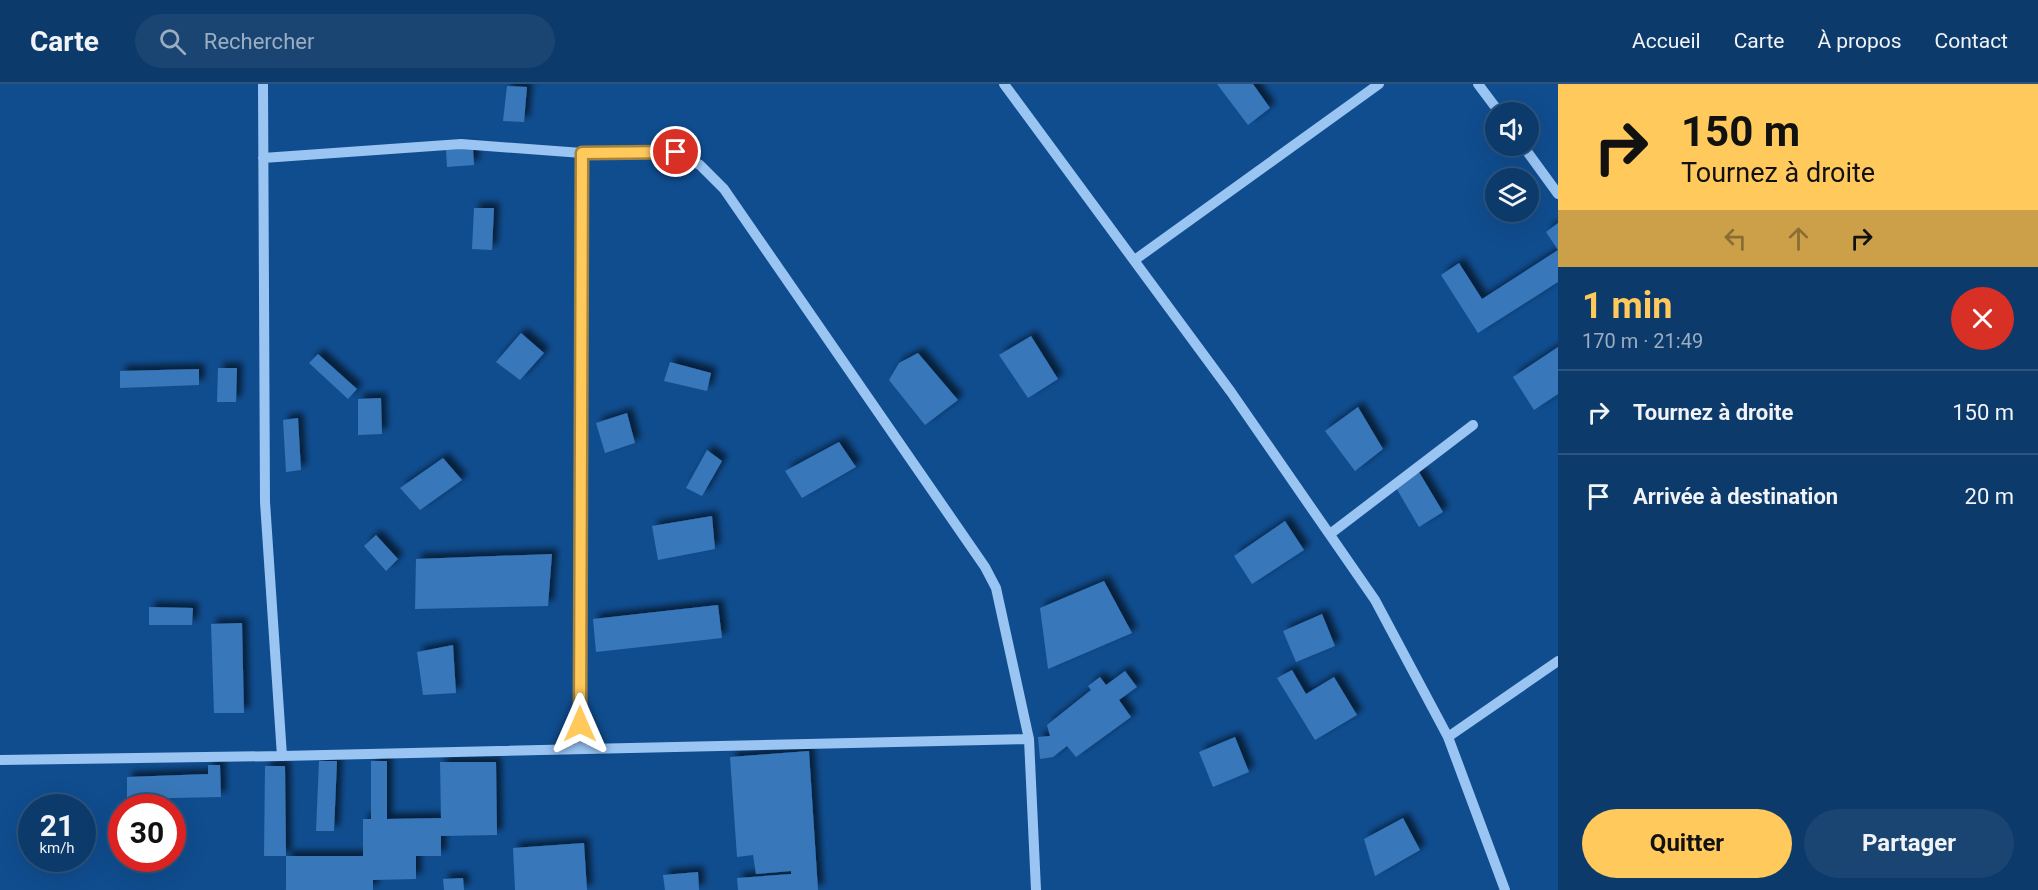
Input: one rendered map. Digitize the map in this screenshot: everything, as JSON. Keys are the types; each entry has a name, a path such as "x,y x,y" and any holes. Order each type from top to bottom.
{"street":[{"path":"263,84 265,502 282,756"},
{"path":"1004,84 1136,259 1375,600 1448,737 1505,890"},
{"path":"1136,259 1379,84"},
{"path":"1478,84 1492,102"},
{"path":"263,158 461,144 582,153 676,152 700,165 724,189 985,567 1001,606 1029,739 1036,890"},
{"path":"580,748 582,153"},
{"path":"1530,156 1558,194"},
{"path":"1330,534 1473,425"},
{"path":"1448,737 1558,662"},
{"path":"0,760 1029,739"}],"building":[{"path":"1217,84 1253,84 1270,108 1248,125"},
{"path":"507,86 527,87 524,122 503,121"},
{"path":"473,148 474,165 447,167 446,150"},
{"path":"474,208 494,208 492,250 472,249"},
{"path":"1558,223 1558,250 1546,232"},
{"path":"1558,250 1558,282 1478,333 1441,275 1459,263 1482,299"},
{"path":"521,333 544,353 520,380 496,362"},
{"path":"1031,336 1058,379 1028,398 999,355"},
{"path":"1558,347 1558,394 1534,410 1513,377"},
{"path":"918,353 958,400 925,425 889,380 899,363"},
{"path":"318,354 357,389 348,399 309,363"},
{"path":"670,362 711,373 707,391 664,381"},
{"path":"218,368 237,368 236,402 217,402"},
{"path":"199,369 199,385 120,388 120,371"},
{"path":"381,398 382,434 358,435 358,399"},
{"path":"1358,407 1383,449 1355,471 1325,431"},
{"path":"627,413 635,443 605,453 596,423"},
{"path":"298,418 301,470 286,472 283,420"},
{"path":"839,442 856,467 802,498 785,471"},
{"path":"707,450 722,461 702,496 686,488"},
{"path":"443,458 462,480 420,510 400,488"},
{"path":"1419,472 1443,512 1419,527 1395,486"},
{"path":"712,516 715,549 658,560 652,526"},
{"path":"1285,521 1304,550 1252,584 1234,556"},
{"path":"376,535 398,559 386,571 364,546"},
{"path":"552,554 548,606 415,609 416,559"},
{"path":"1104,581 1132,633 1048,669 1040,608"},
{"path":"718,605 722,638 596,652 593,619"},
{"path":"149,607 193,608 192,625 149,625"},
{"path":"1322,614 1335,646 1296,662 1283,631"},
{"path":"242,623 244,713 214,713 211,624"},
{"path":"453,645 456,693 423,695 417,652"},
{"path":"1292,670 1306,694 1334,677 1357,715 1315,740 1277,678"},
{"path":"1125,671 1137,687 1119,700 1131,717 1076,757 1067,746 1053,757 1040,759 1038,737 1050,736 1047,725 1091,690 1088,686 1100,677 1106,685"},
{"path":"1235,737 1249,772 1213,787 1199,752"},
{"path":"809,751 818,890 738,890 737,878 791,874 791,871 756,874 753,855 737,857 730,757"},
{"path":"319,761 337,761 334,831 316,831"},
{"path":"371,761 387,761 387,819 441,818 440,762 496,762 497,835 441,836 441,856 416,856 416,879 373,880 373,890 286,890 286,856 363,856 363,819 371,819"},
{"path":"208,765 220,765 221,797 186,798 186,794 127,794 127,777 208,774"},
{"path":"265,766 285,766 286,856 264,856"},
{"path":"1403,818 1420,850 1375,876 1364,839"},
{"path":"584,843 587,890 515,890 513,848"},
{"path":"698,872 699,890 665,890 663,875"},
{"path":"463,878 464,890 444,890 443,879"}],"route":[{"path":"580,724 582,153 676,152"}]}
